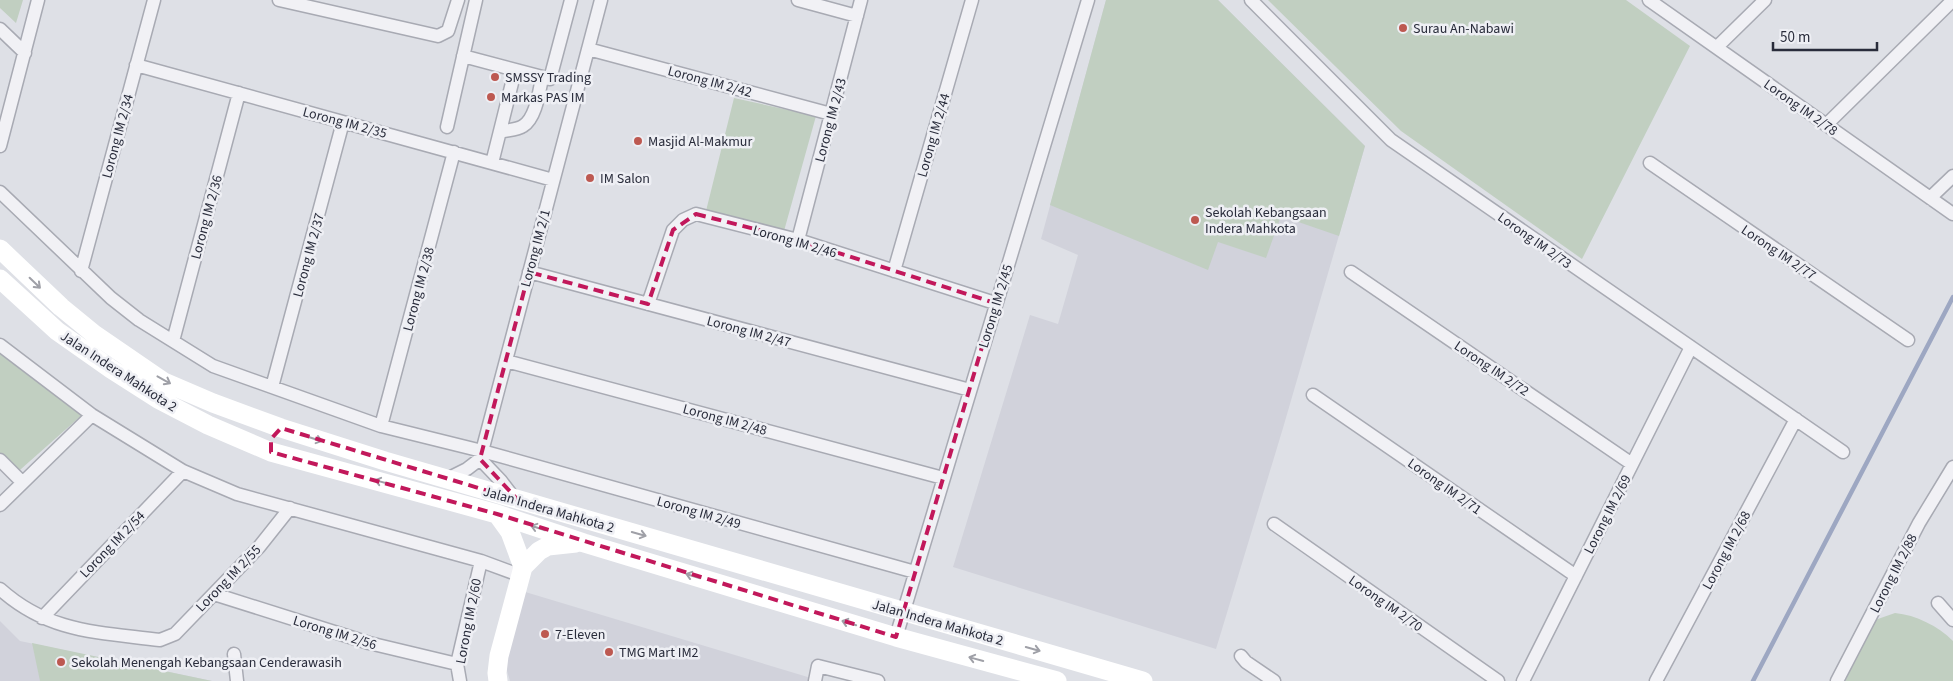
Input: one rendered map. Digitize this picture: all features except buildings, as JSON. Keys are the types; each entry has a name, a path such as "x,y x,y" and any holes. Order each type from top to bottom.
{"street":[{"path":"0,146 38,0"},
{"name":"Lorong IM 2/34","path":"81,271 154,0"},
{"path":"279,0 438,36 448,31 458,0"},
{"path":"447,127 476,0"},
{"path":"463,56 548,80 552,77 571,0"},
{"name":"Lorong IM 2/1","path":"481,455 600,0"},
{"path":"798,0 857,16"},
{"name":"Lorong IM 2/43","path":"798,240 861,0"},
{"name":"Lorong IM 2/44","path":"894,270 972,0"},
{"name":"Lorong IM 2/45","path":"896,637 902,611 1088,0"},
{"name":"Lorong IM 2/73","path":"1250,0 1391,140 1843,452"},
{"name":"Lorong IM 2/78","path":"1649,0 1953,214"},
{"path":"1717,48 1765,0"},
{"path":"1826,125 1953,0"},
{"path":"0,29 24,53"},
{"name":"Lorong IM 2/42","path":"588,48 831,114"},
{"name":"Lorong IM 2/35","path":"136,65 554,180"},
{"path":"492,163 515,71"},
{"path":"500,132 522,127 528,122 533,112 542,78"},
{"name":"Lorong IM 2/36","path":"173,340 239,93"},
{"name":"Lorong IM 2/37","path":"272,387 343,122"},
{"name":"Lorong IM 2/38","path":"381,426 454,152"},
{"name":"Lorong IM 2/77","path":"1650,163 1908,340"},
{"path":"1930,198 1953,176"},
{"name":"Lorong IM 2/49","path":"0,192 33,222 81,271 125,309 213,366 381,426 481,455 915,572"},
{"name":"Lorong IM 2/46","path":"648,304 673,230 683,220 696,214 798,240 995,303"},
{"name":"Jalan Indera Mahkota 2","path":"0,249 61,307 94,334 164,382 214,403 281,428 448,479 1143,681"},
{"name":"Lorong IM 2/47","path":"529,272 970,390"},
{"name":"Lorong IM 2/72","path":"1351,272 1632,464"},
{"name":"Jalan Indera Mahkota 2","path":"0,279 57,331 111,369 158,398 208,425 271,452 497,514 584,543 896,637 1057,681"},
{"path":"0,346 92,415 183,471 237,494 521,571"},
{"name":"Lorong IM 2/69","path":"1523,681 1692,347"},
{"name":"Lorong IM 2/48","path":"506,360 943,478"},
{"name":"Lorong IM 2/71","path":"1314,395 1576,576"},
{"path":"0,505 92,415"},
{"name":"Lorong IM 2/68","path":"1656,681 1796,419"},
{"path":"271,452 271,439 281,428"},
{"path":"448,479 467,469 481,455 514,498"},
{"path":"0,460 22,482"},
{"name":"Lorong IM 2/88","path":"1836,681 1919,523 1953,467"},
{"name":"Lorong IM 2/54","path":"42,618 183,471"},
{"name":"Lorong IM 2/55","path":"42,618 60,625 98,632 160,640 168,638 175,634 259,547 290,508"},
{"path":"497,514 510,532 521,571"},
{"name":"Lorong IM 2/70","path":"1274,524 1498,681"},
{"path":"498,681 499,656 521,571 538,551 548,546 584,543"},
{"name":"Lorong IM 2/60","path":"460,681 458,664 481,561"},
{"path":"0,589 16,603 42,618"},
{"name":"Lorong IM 2/56","path":"214,594 369,643 458,664"},
{"path":"1938,603 1953,620"},
{"path":"234,654 237,681"},
{"path":"1241,656 1246,662 1274,681"},
{"path":"815,681 818,666 878,681"}],"highlighted area":[{"path":"696,214 798,240 995,303 896,637 497,514 271,452 271,439 281,428 518,500 480,459 529,272 648,304 673,230"}],"shaded area":[{"path":"1106,0 1218,0 1365,146 1216,649 953,567 1030,315 1058,324 1078,255 1041,239"},
{"path":"522,591 811,678 810,681 510,681 505,664"},
{"name":"Sekolah Menengah Kebangsaan Cenderawasih","path":"0,621 20,641 212,681 0,681"}],"green space":[{"path":"0,0 23,0 16,23 0,8"},
{"path":"1106,0 1218,0 1365,146 1339,236 1281,216 1266,258 1218,242 1208,270 1050,205"},
{"path":"1268,0 1626,0 1690,46 1582,259 1401,131"},
{"path":"734,98 816,116 784,231 706,211"},
{"path":"0,354 82,415 12,477 0,465"},
{"path":"1895,613 1911,616 1926,622 1953,641 1953,681 1845,681 1875,620"},
{"name":"Sekolah Menengah Kebangsaan Cenderawasih","path":"32,643 212,681 40,681"}],"waterway":[{"path":"1753,681 1953,297"}],"place":[{"name":"Surau An-Nabawi","path":"1403,28"},
{"name":"SMSSY Trading","path":"495,77"},
{"name":"Markas PAS IM","path":"491,97"},
{"name":"Masjid Al-Makmur","path":"638,141"},
{"name":"IM Salon","path":"590,178"},
{"name":"Sekolah Kebangsaan Indera Mahkota","path":"1195,220"},
{"name":"7-Eleven","path":"545,634"},
{"name":"TMG Mart IM2","path":"609,652"},
{"name":"Sekolah Menengah Kebangsaan Cenderawasih","path":"61,662"}]}
